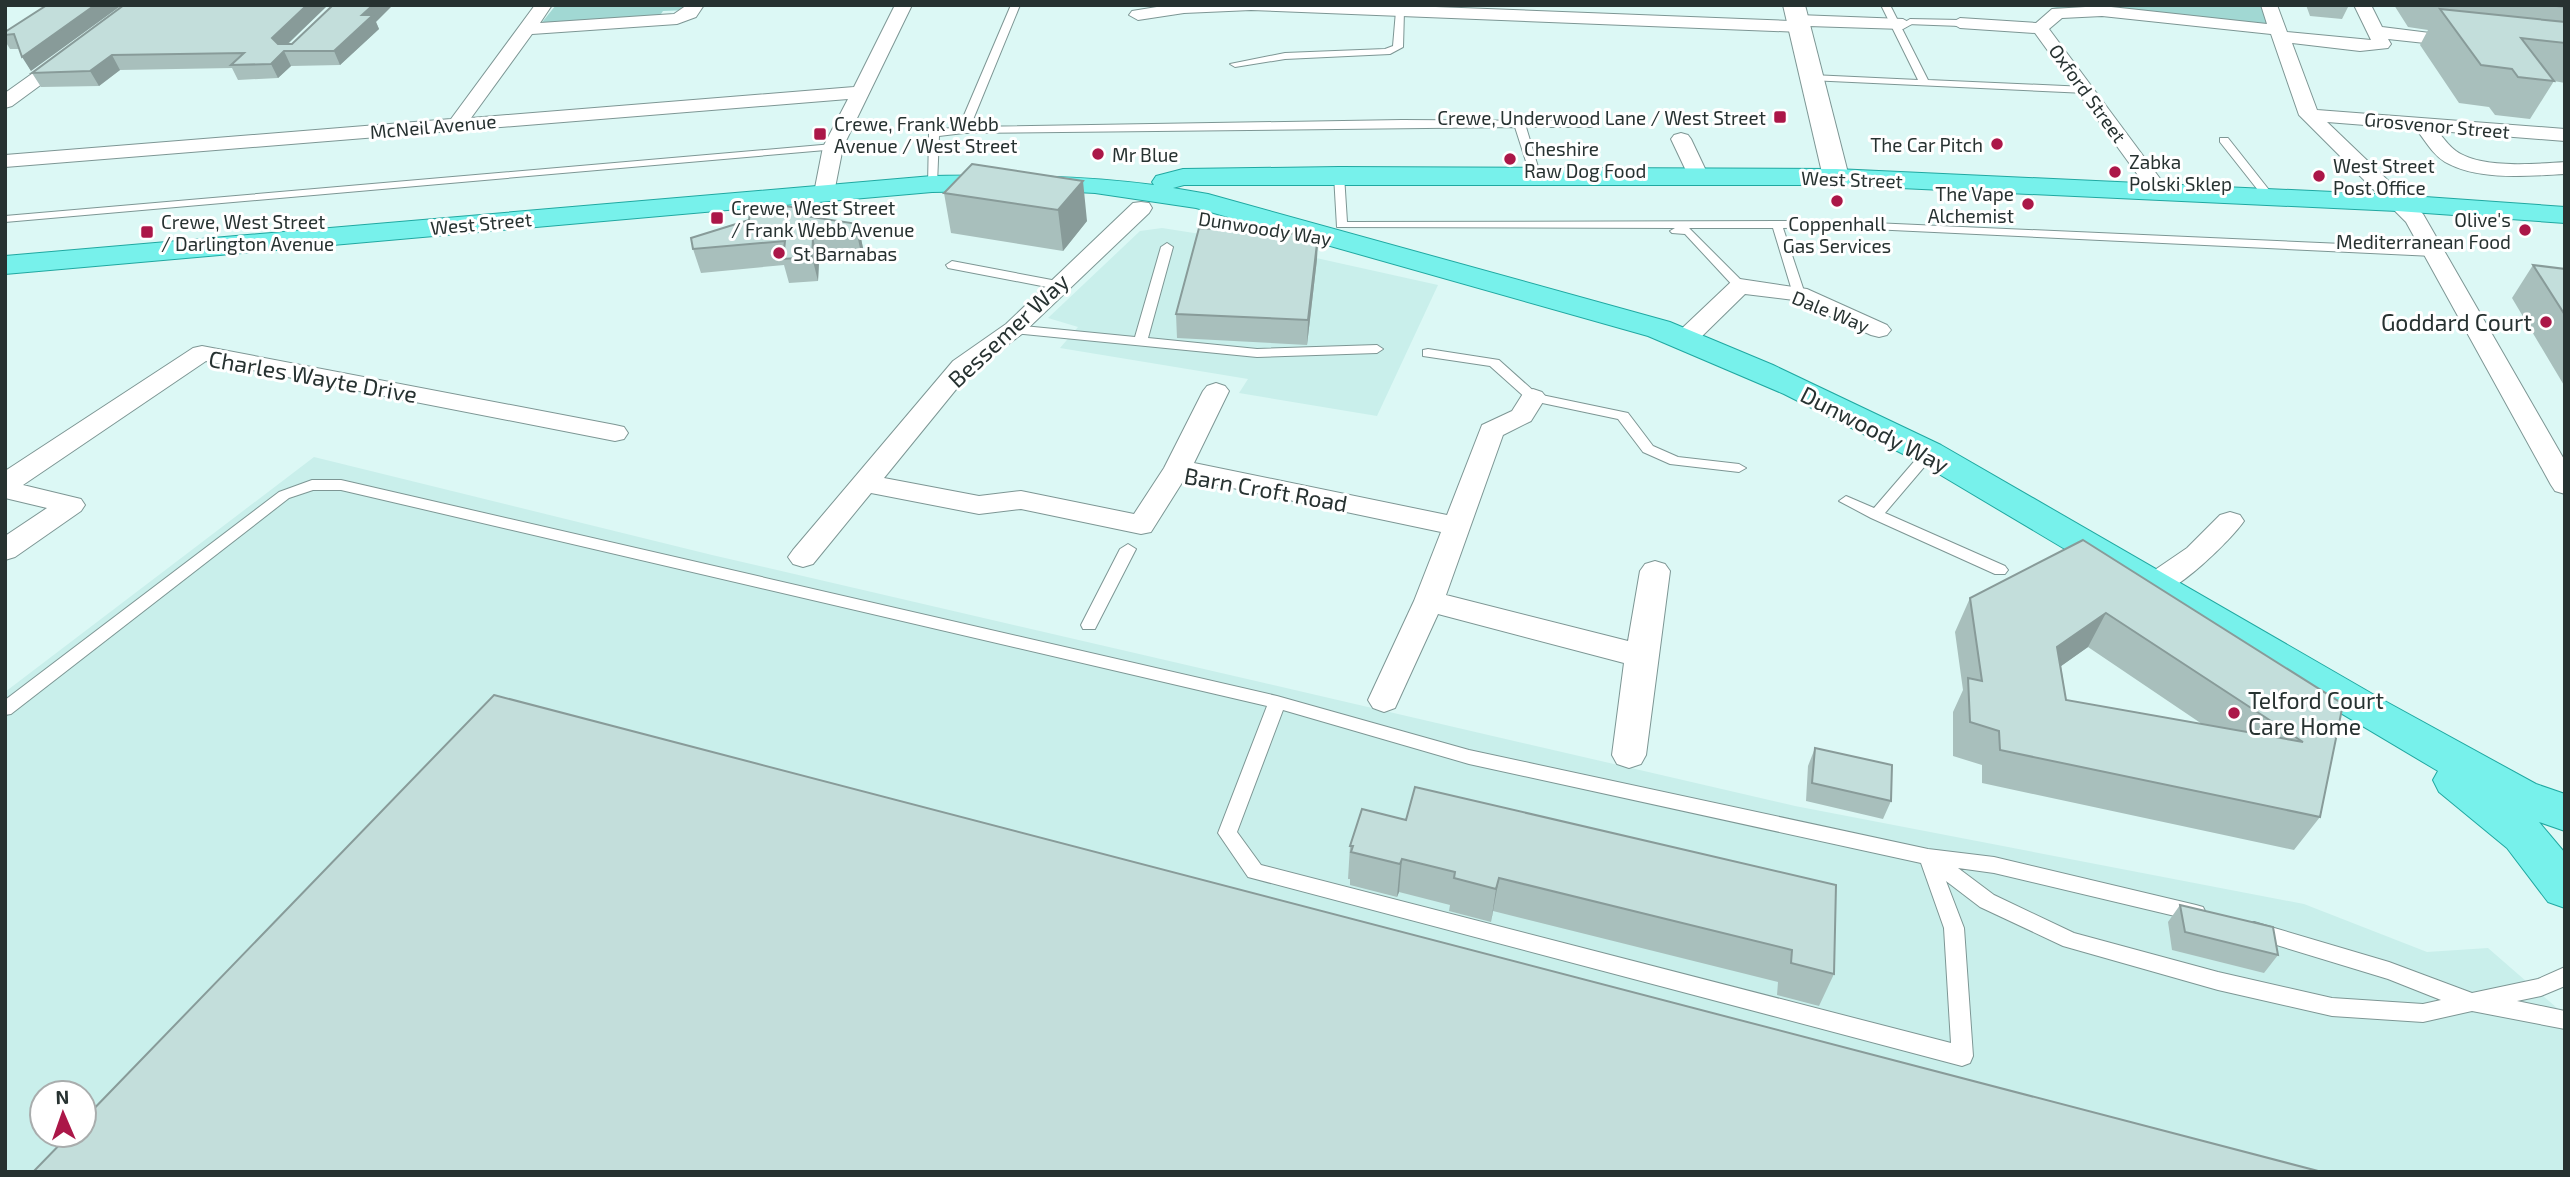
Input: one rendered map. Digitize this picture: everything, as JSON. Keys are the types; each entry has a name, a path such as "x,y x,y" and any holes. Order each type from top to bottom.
{"main road":[{"name":"West Street","path":"8,268 945,184 1143,200 1193,208 1225,186 1265,176"},
{"name":"West Street","path":"1143,200 1183,177 1836,177 2564,209"},
{"name":"Dunwoody Way","path":"1193,208 1341,240 1647,325 1685,339 1877,426 1929,453 2368,711 2520,796 2565,813"},
{"name":"Dunwoody Way","path":"2368,711 2523,835 2565,888"}],"street":[{"path":"457,124 544,5"},
{"path":"524,29 677,19 690,13 696,5"},
{"path":"824,193 834,147 904,5"},
{"path":"2269,5 2309,115 2415,219 2565,485"},
{"path":"2362,5 2376,32 2485,44"},
{"path":"1134,10 1218,6 1798,17 1903,23"},
{"path":"1134,10 1152,32"},
{"name":"Oxford Street","path":"1960,23 2040,28 2059,13 2102,11 2280,33 2360,46 2382,44 2376,32"},
{"path":"1798,17 1836,177"},
{"name":"Oxford Street","path":"2040,28 2160,192"},
{"path":"5,102 83,46"},
{"name":"McNeil Avenue","path":"5,161 861,92"},
{"name":"Grosvenor Street","path":"2309,115 2565,135"},
{"path":"2422,124 2451,157 2474,164 2556,169 2564,209"},
{"path":"1681,139 1699,177"},
{"name":"Bessemer Way","path":"803,557 962,366 1014,329 1143,200"},
{"path":"1685,339 1741,286"},
{"name":"Dale Way","path":"1741,286 1799,294 1879,330"},
{"name":"Charles Wayte Drive","path":"5,486 202,353 615,433"},
{"path":"1178,468 1216,391"},
{"path":"1384,700 1429,601 1491,431 1522,416 1533,397"},
{"name":"Barn Croft Road","path":"1134,537 1178,468 1457,526"},
{"path":"866,483 979,505 1021,500 1134,537"},
{"path":"5,486 71,505 5,551"},
{"path":"2153,586 2197,555 2230,521"},
{"path":"1629,755 1640,656 1656,571"},
{"path":"1429,601 1640,656"}],"lane":[{"path":"964,130 965,121 1016,5"},
{"path":"1885,5 1903,23 1925,83"},
{"path":"1928,10 1936,36"},
{"path":"1235,64 1285,56 1362,54 1394,50 1399,45 1400,11"},
{"name":"Oxford Street","path":"1903,23 1960,23"},
{"path":"1812,78 2086,90"},
{"path":"945,184 933,133 964,130 1402,123 1595,124"},
{"path":"1520,125 1536,177"},
{"path":"2224,140 2269,197"},
{"path":"5,219 834,147"},
{"path":"1339,175 1341,225 1829,223 2433,253"},
{"path":"1778,229 1799,294"},
{"path":"1624,232 1688,231 1741,286"},
{"path":"1140,343 1167,247"},
{"path":"952,265 1058,285"},
{"path":"1014,329 1257,354 1377,349"},
{"path":"1428,353 1494,363 1533,397 1623,416 1648,449 1675,461 1739,468"},
{"path":"1876,515 1929,453"},
{"path":"5,709 284,495 312,485 341,485 1277,702 1469,757 1928,857 1994,865 2209,916"},
{"path":"1846,501 2000,570"},
{"path":"1089,625 1134,537"},
{"path":"1277,702 1227,833 1255,871 1962,1056 1954,928 1928,857"},
{"path":"1928,857 1987,901 2070,940 2218,981 2332,1007 2423,1013 2541,987 2565,976"},
{"path":"2234,924 2389,971 2472,1002 2565,1020"}],"shaded area":[{"path":"556,5 689,6 687,10 663,11 659,17 539,26"},
{"path":"2269,5 2279,30 2103,11 2058,13 2057,8 2048,6"},
{"path":"1162,228 1226,238 1438,285 1377,416 1239,393 1248,379 1060,348 1078,327 1048,318 1140,231"},
{"path":"314,457 712,555 1795,806 2304,904 2427,952 2488,948 2565,1015 2565,1172 5,1172 5,692"}],"building":[{"path":"47,5 95,5 22,57 14,34 5,35 5,32"},
{"path":"124,5 307,5 272,38 278,44 292,44 333,5 373,5 362,15 373,15 334,51 284,51 271,64 231,65 244,53 112,55 90,71 32,73"},
{"path":"2440,9 2565,22 2565,43 2521,38 2554,81 2518,77 2512,69 2481,65"},
{"path":"972,164 1083,181 1058,210 944,193"},
{"path":"784,206 799,208 798,215 858,224 857,234 813,238 812,257 783,259 785,241 693,249 691,238 749,220 750,212"},
{"path":"1199,228 1318,235 1308,320 1176,314"},
{"path":"2533,265 2565,269 2565,315"},
{"path":"2083,540 2343,704 2320,817 2000,750 1999,731 1970,722 1968,678 1982,681 1970,598","holes":["2106,613 2303,742 2066,700 2057,647"]},
{"path":"494,695 2322,1172 33,1172 55,1149 98,1149 98,1105"},
{"path":"1815,748 1892,765 1891,801 1812,783"},
{"path":"1415,787 1836,885 1834,974 1791,963 1792,950 1499,878 1496,889 1454,878 1455,872 1402,859 1400,864 1351,852 1353,846 1350,846 1362,809 1406,820"},
{"path":"2180,905 2273,927 2278,955 2185,932"}],"place":[{"name":"Crewe, Underwood Lane / West Street","path":"1780,117"},
{"name":"Crewe, Frank Webb Avenue / West Street","path":"820,134"},
{"name":"The Car Pitch","path":"1997,144"},
{"name":"Mr Blue","path":"1098,154"},
{"name":"Cheshire Raw Dog Food","path":"1510,159"},
{"name":"Zabka Polski Sklep","path":"2115,172"},
{"name":"West Street Post Office","path":"2319,176"},
{"name":"Coppenhall Gas Services","path":"1837,201"},
{"name":"The Vape Alchemist","path":"2028,204"},
{"name":"Crewe, West Street / Frank Webb Avenue","path":"717,218"},
{"name":"Olive's Mediterranean Food","path":"2525,230"},
{"name":"Crewe, West Street / Darlington Avenue","path":"147,232"},
{"name":"St Barnabas","path":"779,253"},
{"name":"Goddard Court","path":"2546,322"},
{"name":"Telford Court Care Home","path":"2234,713"}]}
